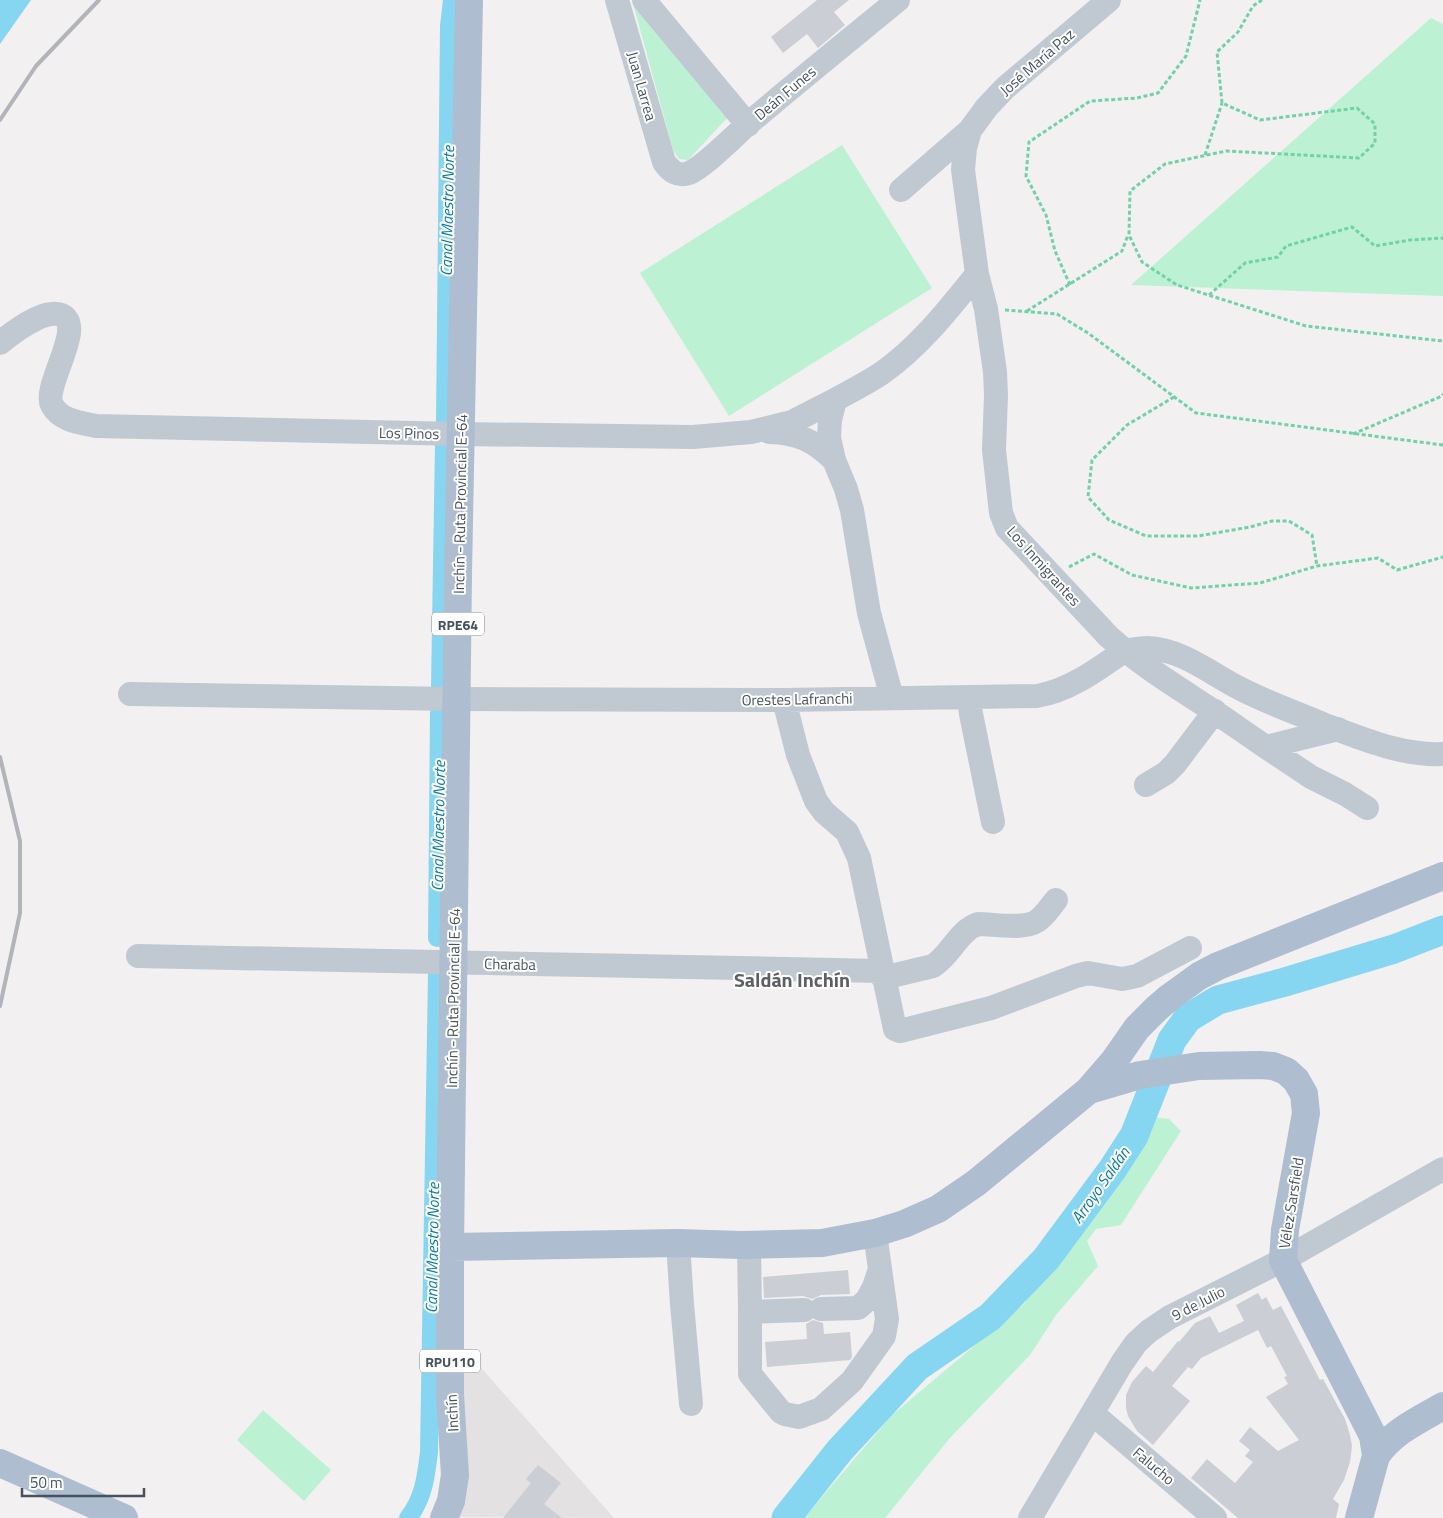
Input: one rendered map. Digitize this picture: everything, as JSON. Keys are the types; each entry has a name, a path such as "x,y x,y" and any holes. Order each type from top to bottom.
{"main road":[{"name":"Inchín - Ruta Provincial E-64","path":"450,1247 469,0"},
{"path":"450,1247 678,1243 822,1243 875,1233 904,1224 938,1208 976,1183 1089,1090 1137,1028 1170,997 1199,976 1443,876"},
{"path":"1124,1047 1120,1066 1125,1074 1136,1076"},
{"name":"Vélez Sarsfield","path":"1089,1090 1136,1076 1199,1066 1274,1066 1286,1071 1296,1080 1304,1094 1306,1114 1285,1230 1283,1260 1380,1443"},
{"name":"Inchín","path":"444,1518 451,1501 455,1474 450,1395 450,1247"},
{"path":"1359,1518 1380,1443 1443,1406"},
{"path":"0,1463 124,1518"}],"street":[{"name":"Juan Larrea","path":"617,0 664,162 669,170"},
{"path":"644,0 748,125"},
{"name":"José María Paz","path":"970,130 987,107 1005,88 1109,0"},
{"name":"Deán Funes","path":"669,170 679,174 689,173 701,166 883,5"},
{"path":"901,190 970,130"},
{"name":"Los Inmigrantes","path":"970,130 965,148 963,170 977,274 986,309 996,372 994,450 1001,513 1007,528 1109,637 1124,650 1159,676 1215,711 1311,778 1345,794 1367,808"},
{"name":"Los Pinos","path":"751,432 792,422 881,374 909,351 938,322 977,274"},
{"name":"Los Pinos","path":"0,343 15,331 48,315 56,314 68,320 70,325 69,335 52,385 50,396 52,406 62,415 75,422 96,426 694,438 751,432 784,432 799,436 818,445 834,460"},
{"path":"835,400 830,420 829,438 834,460 852,510 869,613 892,698"},
{"path":"1124,650 1148,648 1168,651 1181,656 1271,704 1374,744 1396,750 1443,754"},
{"name":"Orestes Lafranchi","path":"130,694 457,700 784,700 1037,696 1046,695 1061,689 1100,668 1124,650"},
{"path":"969,696 993,822"},
{"path":"784,700 798,755 816,801 824,812 846,832 859,858 866,885 882,975 895,1029 900,1031 991,1008 1088,973 1122,979 1137,976 1190,948"},
{"path":"1146,785 1166,773 1175,764 1215,711"},
{"path":"1266,747 1338,730"},
{"name":"Charaba","path":"138,956 882,975 933,966 940,962 967,929 973,925 1025,926 1035,923 1056,900"},
{"name":"9 de Julio","path":"1030,1518 1122,1363 1136,1343 1149,1332 1170,1317 1283,1260 1443,1169"},
{"path":"749,1244 750,1374 781,1412 789,1416 799,1417 822,1409 852,1381 884,1336 887,1319 875,1233"},
{"path":"678,1243 691,1404"},
{"path":"750,1312 858,1308 867,1300 880,1269"},
{"name":"Falucho","path":"1093,1414 1215,1518"}],"path":[{"path":"1070,285 1054,251 1046,216 1026,176 1029,142 1090,101 1137,98 1158,93 1186,56 1200,0"},
{"path":"1205,156 1222,104 1217,52 1238,32 1253,6 1262,0"},
{"path":"1027,311 1122,251 1128,235 1130,191 1165,164 1226,151 1359,158 1375,143 1375,124 1357,108 1260,120 1222,104"},
{"path":"1209,296 1245,264 1278,257 1286,246 1352,227 1375,246 1410,240 1443,238"},
{"path":"1128,235 1142,262 1177,285 1209,296 1306,326 1443,341"},
{"path":"986,309 1057,314 1088,333 1196,413 1443,445"},
{"path":"1353,434 1443,394"},
{"path":"1174,397 1127,425 1092,460 1088,496 1109,520 1146,536 1198,536 1250,527 1272,521 1290,520 1312,534 1317,566"},
{"path":"1053,575 1094,554 1132,575 1191,588 1260,583 1317,566 1378,558 1397,570 1443,557"}],"shaded area":[{"path":"461,1345 614,1518 460,1517"}],"green space":[{"path":"632,0 729,116 688,160 679,159 673,150"},
{"path":"1431,18 1443,24 1443,296 1131,285"},
{"path":"842,145 932,288 729,416 640,273"},
{"path":"1147,1116 1169,1119 1181,1131 1121,1225 1096,1229 1087,1241 1098,1266 1056,1315 1030,1355 949,1439 885,1518 804,1518 891,1416 1025,1303"},
{"path":"263,1410 331,1470 304,1501 237,1440"}],"water":[{"path":"0,0 31,0 0,44"}],"building":[{"path":"817,0 849,0 834,12 845,25 818,48 807,34 783,53 771,37"},
{"path":"848,1270 850,1294 821,1295 812,1299 803,1296 764,1298 763,1277"},
{"path":"1258,1293 1262,1300 1266,1297 1273,1310 1281,1306 1320,1380 1323,1379 1345,1419 1352,1446 1350,1462 1344,1480 1333,1499 1339,1504 1336,1518 1238,1518 1191,1478 1207,1459 1235,1483 1253,1462 1245,1456 1250,1450 1239,1441 1250,1427 1278,1451 1299,1440 1266,1397 1288,1384 1284,1377 1287,1376 1271,1346 1267,1348 1258,1330 1201,1358 1192,1369 1188,1367 1172,1386 1190,1401 1153,1445 1137,1431 1128,1416 1126,1395 1132,1382 1146,1366 1153,1372 1195,1323 1210,1316 1219,1333 1244,1321 1236,1305"},
{"path":"813,1320 823,1323 824,1334 850,1332 852,1357 850,1360 767,1367 765,1342 807,1339 806,1324"},
{"path":"538,1465 561,1483 544,1504 562,1518 503,1518 531,1483 526,1479"}],"waterway":[{"name":"Canal Maestro Norte","path":"445,422 449,26 452,0"},
{"name":"Canal Maestro Norte","path":"440,687 444,443"},
{"name":"Canal Maestro Norte","path":"437,938 439,713"},
{"name":"Arroyo Saldán","path":"786,1518 840,1450 917,1367 990,1317 1046,1259 1112,1170 1134,1136 1172,1040 1188,1018 1218,1000 1394,949 1443,930"},
{"name":"Canal Maestro Norte","path":"408,1518 421,1495 429,1452 437,974"}],"railway":[{"path":"0,120 36,66 99,0"},
{"path":"0,757 20,841 20,913 0,1006"}],"district":[{"name":"Saldán Inchín","path":"792,979"}]}
